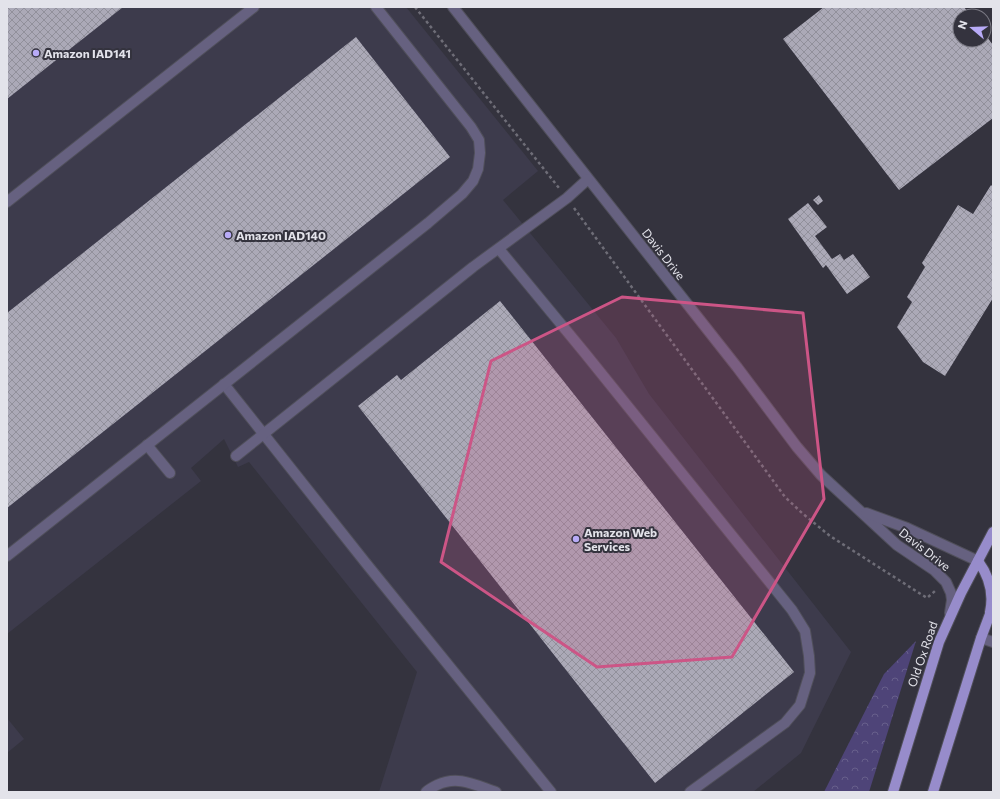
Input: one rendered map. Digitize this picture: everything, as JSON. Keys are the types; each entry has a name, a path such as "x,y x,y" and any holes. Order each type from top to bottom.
{"main road":[{"name":"Old Ox Road","path":"893,792 930,667 949,619 993,532"},
{"path":"978,561 985,570 990,589 991,604 988,618"},
{"path":"933,792 981,638 993,606"}],"street":[{"path":"7,202 254,7"},
{"path":"7,556 428,223 462,194 473,182 478,169 480,153 479,140 471,127 376,7"},
{"name":"Davis Drive","path":"453,7 737,367 797,447 821,475 897,545 934,570 946,582 951,593 952,600 949,619"},
{"path":"236,456 473,267 567,198 588,179"},
{"path":"499,249 787,604 805,631 810,673 800,705 785,722 690,792"},
{"path":"224,384 551,792"},
{"path":"147,445 170,473"},
{"name":"Davis Drive","path":"860,510 907,528 978,561"},
{"path":"981,638 993,642"},
{"path":"426,792 446,781 466,781 496,792"}],"path":[{"path":"415,7 567,198 785,497 830,536 928,598 936,590"}],"highlighted area":[{"path":"622,297 803,313 824,499 732,657 597,667 441,562 491,361"}],"shaded area":[{"path":"7,7 406,7 538,171 503,200 616,338 649,394 851,652 801,753 753,792 379,792 417,672 249,462 238,467 224,439 191,468 201,481 7,634"},
{"path":"7,718 24,739 7,753"}],"green space":[{"path":"916,641 869,792 824,792 884,674"}],"building":[{"name":"Amazon IAD141","path":"7,7 123,7 7,99"},
{"path":"824,7 964,7 965,8 952,8 952,48 992,48 992,44 993,45 993,118 899,190 783,39"},
{"name":"Amazon IAD140","path":"356,37 450,157 7,508 7,313"},
{"path":"991,185 993,187 993,298 945,376 923,362 897,327 912,302 907,297 925,267 922,263 958,205 973,214"},
{"path":"819,195 823,201 818,205 813,200"},
{"path":"808,203 827,227 815,236 832,259 840,254 844,260 853,254 870,277 847,294 826,265 823,268 788,219"},
{"name":"Amazon Web Services","path":"500,301 794,672 655,783 358,406 397,375 401,380"}],"place":[{"name":"Amazon IAD141","path":"36,53"},
{"name":"Amazon IAD140","path":"228,235"},
{"name":"Amazon Web Services","path":"576,539"}]}
